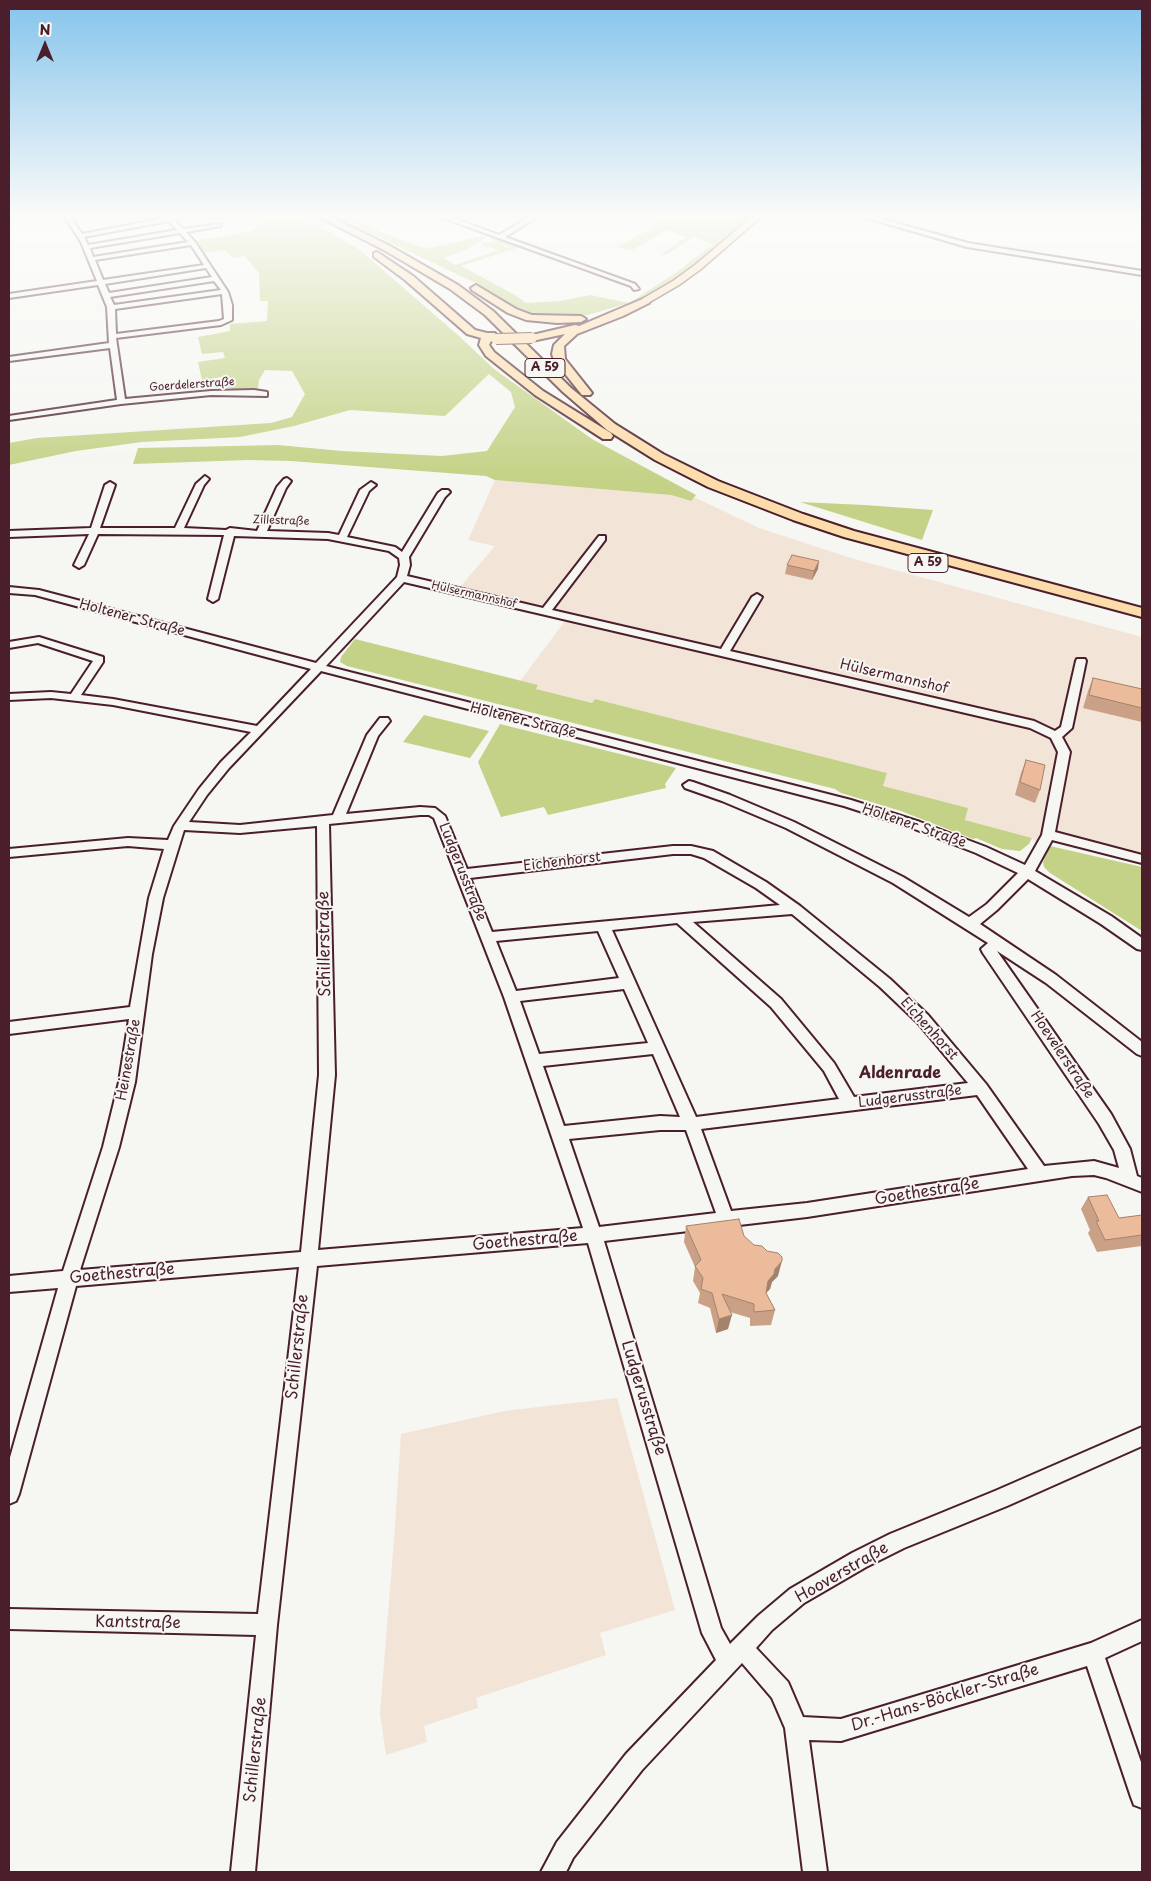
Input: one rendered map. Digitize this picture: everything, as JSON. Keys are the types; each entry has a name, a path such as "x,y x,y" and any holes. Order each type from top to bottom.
{"highway":[{"path":"439,304 465,327 491,337 532,338 596,322"},
{"name":"A 59","path":"465,304 492,326 578,411 625,446 706,489 790,523 892,554 1069,596"},
{"name":"A 59","path":"477,304 501,324 588,409 635,443 714,484 798,517 898,548 1105,606 1142,613"},
{"path":"501,304 520,315 547,320 581,319"},
{"path":"625,446 594,430 514,374 485,349 484,345 491,337 521,327 581,319 635,304"},
{"path":"639,304 573,332 562,341 557,350 560,360 583,390 609,416 659,457"},
{"name":"A 59","path":"1105,606 1142,622"}],"street":[{"path":"110,304 121,402"},
{"path":"111,307 135,304"},
{"path":"9,359 226,322 228,320 228,304"},
{"name":"Goerdelerstraße","path":"9,418 121,402 211,393 254,392 264,394"},
{"path":"178,531 204,479"},
{"path":"261,532 282,487 287,482"},
{"path":"79,565 94,531 110,485"},
{"path":"342,538 365,490 371,486"},
{"path":"317,668 402,578 405,565 404,557 440,495 445,492"},
{"name":"Zillestraße","path":"9,534 94,531 261,532 342,538 392,549 404,557"},
{"path":"213,600 230,531"},
{"path":"545,612 602,538"},
{"name":"Hülsermannshof","path":"402,578 1034,725 1056,736"},
{"name":"Holtener Straße","path":"10,590 35,592 317,668 847,803 916,825 981,850 1027,872 1074,899 1142,945"},
{"path":"724,654 757,597"},
{"path":"9,645 39,640 99,659 74,697"},
{"path":"970,924 992,907 1027,872 1048,835 1064,752 1056,736 1066,728 1081,661"},
{"name":"Heinestraße","path":"9,1494 69,1279 128,1082 145,954 156,898 172,845 180,826 203,792 317,668"},
{"path":"9,696 74,697 152,708 260,730"},
{"path":"330,820 373,735 384,721"},
{"path":"689,785 726,798 790,825 898,880 970,924 1051,979 1142,1050"},
{"name":"Ludgerusstraße","path":"180,826 240,829 431,811 439,816 488,936 559,1132 668,1479 712,1633 735,1655"},
{"name":"Schillerstraße","path":"244,1872 267,1626 309,1258 327,1075 330,820"},
{"path":"1048,835 1142,859"},
{"path":"9,852 128,842 172,845"},
{"name":"Eichenhorst","path":"462,874 666,850 691,850 708,854 724,862 795,909 885,983 923,1019 981,1088 1039,1172"},
{"path":"488,936 743,912 795,909"},
{"path":"682,919 776,1003 829,1068 850,1104"},
{"path":"603,926 691,1124 726,1219"},
{"name":"Hoevelerstraße","path":"999,943 988,949 1105,1119 1122,1150 1136,1182"},
{"path":"511,997 627,982"},
{"path":"9,1028 137,1012"},
{"path":"534,1061 656,1048"},
{"name":"Ludgerusstraße","path":"559,1132 660,1123 691,1124 981,1088"},
{"name":"Hoevelerstraße","path":"1039,1172 1094,1168 1136,1182"},
{"name":"Goethestraße","path":"9,1284 592,1235 807,1210 986,1183 1039,1172"},
{"name":"Hooverstraße","path":"553,1872 565,1850 634,1762 765,1624 798,1596 859,1560 897,1541 1000,1499 1142,1436"},
{"name":"Kantstraße","path":"9,1619 267,1626"},
{"name":"Dr.-Hans-Böckler-Straße","path":"796,1728 841,1730 1093,1652 1142,1630"},
{"path":"1093,1652 1142,1797"},
{"path":"735,1655 780,1690 796,1728 815,1872"}],"shaded area":[{"path":"495,480 671,495 690,501 694,497 759,528 854,559 1142,637 1142,861 1052,840 1038,844 1032,838 965,820 968,808 883,786 887,773 595,699 592,703 536,689 538,685 520,681 565,621 478,601 485,592 460,587 495,546 468,540"},
{"path":"617,1398 675,1610 600,1633 606,1655 476,1698 478,1708 424,1726 427,1742 386,1755 380,1713 401,1434 504,1411"}],"green space":[{"path":"268,304 422,304 494,369 592,439 696,495 691,501 671,495 495,480 486,476 291,461 248,460 133,464 138,448 278,445 342,451 442,456 487,451 515,407 511,392 489,374 445,416 350,410 294,426 240,437 142,442 76,451 9,465 9,443 37,438 271,423 292,417 305,394 292,371 265,370 259,380 258,388 237,390 224,387 222,377 202,380 198,362 225,358 223,352 202,354 198,337 230,331 230,324 267,321"},
{"path":"508,304 626,304 588,315 561,317 536,315 517,310"},
{"path":"800,502 864,505 933,510 922,540"},
{"path":"355,639 538,685 536,689 592,703 595,699 887,773 883,786 968,808 965,820 1032,838 1029,844 1020,851 1002,849 901,811 841,793 835,789 347,666 340,662 341,657"},
{"path":"424,715 489,731 470,758 403,742"},
{"path":"500,724 676,768 665,784 666,788 548,815 544,807 501,817 478,762"},
{"path":"1050,846 1142,867 1142,931 1050,873 1044,867 1043,862"}],"building":[{"path":"792,555 819,561 814,571 787,565"},
{"path":"1093,678 1142,689 1142,708 1089,695"},
{"path":"1026,760 1045,765 1040,790 1020,782"},
{"path":"1107,1195 1119,1218 1142,1215 1142,1235 1105,1240 1088,1197"},
{"path":"739,1219 744,1236 754,1245 762,1246 767,1251 778,1253 782,1257 782,1261 768,1281 766,1293 775,1310 754,1312 754,1304 722,1294 732,1315 719,1319 712,1293 701,1289 703,1278 695,1266 701,1260 686,1226"}],"district":[{"name":"Aldenrade","path":"900,1074"}]}
